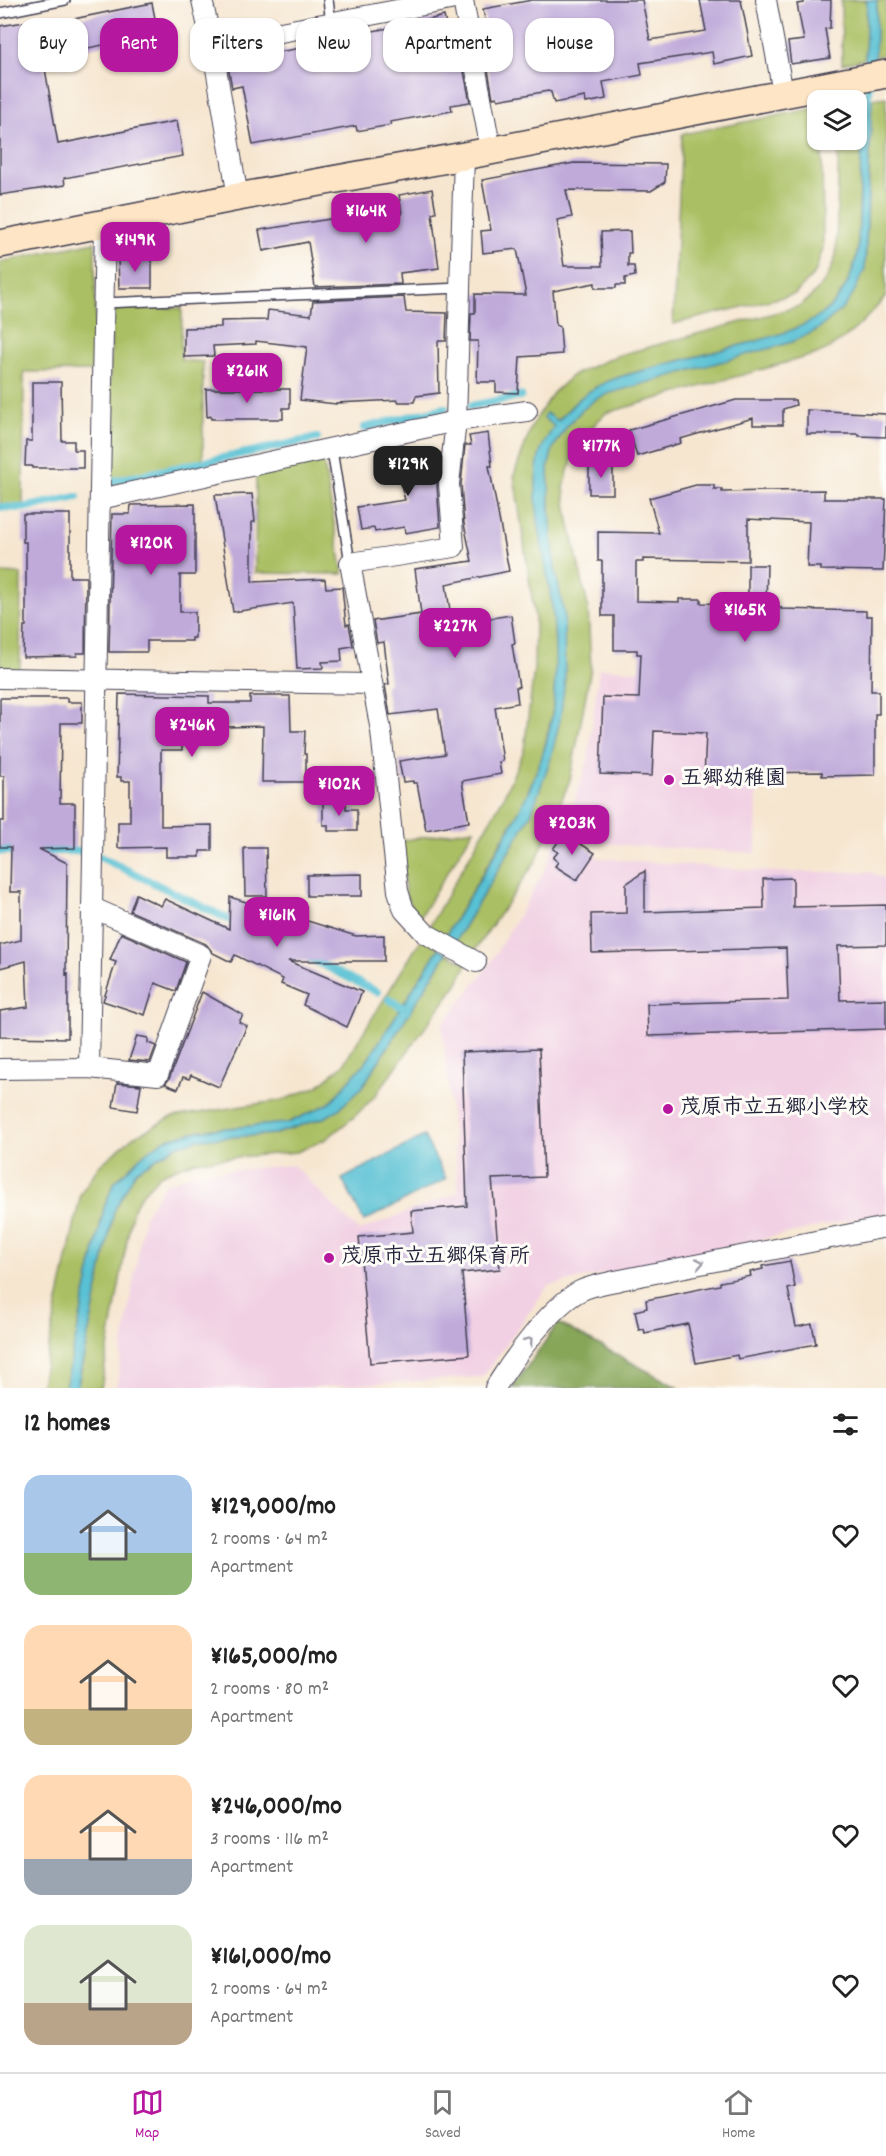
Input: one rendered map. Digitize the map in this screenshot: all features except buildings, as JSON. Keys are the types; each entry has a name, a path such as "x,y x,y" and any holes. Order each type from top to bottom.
{"street":[{"path":"202,0 206,18"},
{"path":"353,18 450,0"},
{"path":"463,0 491,151"},
{"path":"766,0 783,93"},
{"path":"217,72 238,196"},
{"path":"0,244 238,196 491,151 886,74"},
{"path":"464,156 456,422 449,484 454,547 350,563 381,730 398,891 404,910 425,933 473,961"},
{"path":"89,1068 105,224"},
{"path":"100,499 456,422 527,411"},
{"path":"0,678 372,684"},
{"path":"0,1069 89,1068 158,1075 201,955 93,908"},
{"path":"495,1388 508,1366 550,1315 580,1292 640,1275 886,1227"}],"lane":[{"path":"0,13 65,0"},
{"path":"328,0 330,18"},
{"path":"104,303 461,288"},
{"path":"332,450 350,563"}],"shaded area":[{"name":"五郷幼稚園","path":"599,668 758,679 756,853 607,844 568,820 588,760"},
{"name":"茂原市立五郷小学校","path":"557,834 599,858 778,872 870,872 886,879 886,1212 548,1286 483,1377 299,1388 116,1388 144,1216 165,1184 196,1173 293,1165 359,1231 459,1192 442,1025 487,968 547,865"}],"green space":[{"path":"841,0 867,0 865,59 842,64"},
{"path":"877,0 886,0 886,54 875,57"},
{"path":"886,97 886,296 883,300 861,324 817,354 606,413 588,431 577,447 564,488 588,607 591,668 570,780 536,861 473,953 455,942 531,814 560,720 555,568 548,468 553,448 567,426 596,399 817,330 865,269 872,99"},
{"path":"807,110 807,150 822,150 823,248 815,273 795,294 673,324 682,134"},
{"path":"839,150 861,150 858,249 844,289 821,315 806,324 770,337 609,381 584,395 557,421 544,417 554,426 541,450 547,571 553,613 556,664 553,710 543,754 522,806 445,937 429,927 503,798 524,750 534,669 535,618 514,475 531,428 539,414 553,393 573,375 616,356 800,306 823,284 836,255"},
{"path":"95,242 96,371 24,372 23,508 0,507 0,262"},
{"path":"118,308 182,308 181,360 203,362 203,472 106,491 112,317"},
{"path":"323,459 343,574 255,573 256,474"},
{"path":"0,573 21,574 20,672 0,671"},
{"path":"474,829 418,920 406,896 399,841"},
{"path":"422,938 439,948 369,1058 330,1103 288,1123 202,1130 164,1140 140,1157 114,1183 104,1208 65,1388 40,1388 81,1193 99,1166 133,1137 172,1117 283,1100 318,1086 343,1065"},
{"path":"447,953 467,964 457,984 375,1096 354,1117 326,1139 297,1152 195,1161 160,1175 141,1195 132,1212 101,1388 77,1388 114,1211 136,1171 176,1146 199,1139 275,1134 326,1117 339,1109 368,1078"},
{"path":"558,1323 679,1388 512,1388"}],"water":[{"path":"867,0 877,0 875,57 865,59"},
{"path":"872,99 865,269 851,298 843,308 817,330 792,342 610,393 596,399 567,426 553,448 548,468 551,524 555,568 564,613 565,679 560,720 550,761 531,814 455,942 445,937 511,827 525,798 538,768 553,708 555,636 536,488 541,450 554,426 544,418 546,413 558,421 584,395 609,381 789,331 821,315 834,303 844,289 852,271 858,249 861,150 867,150 867,100"},
{"path":"439,948 447,953 368,1078 339,1109 326,1117 275,1134 200,1139 176,1146 136,1171 114,1211 77,1388 65,1388 104,1208 114,1183 140,1157 164,1140 202,1130 288,1123 330,1103 369,1058"},
{"path":"424,1136 446,1179 364,1221 342,1179"}],"waterway":[{"path":"867,108 871,48"},
{"path":"471,406 521,396"},
{"path":"364,428 445,408"},
{"path":"113,481 317,438"},
{"path":"0,507 23,508 77,497"},
{"path":"0,851 19,851"},
{"path":"34,851 87,851"},
{"path":"100,857 236,923"},
{"path":"307,957 377,992"},
{"path":"389,999 407,1010"}],"place":[{"name":"五郷幼稚園","path":"669,780"},
{"name":"茂原市立五郷小学校","path":"668,1109"},
{"name":"茂原市立五郷保育所","path":"329,1258"}]}
